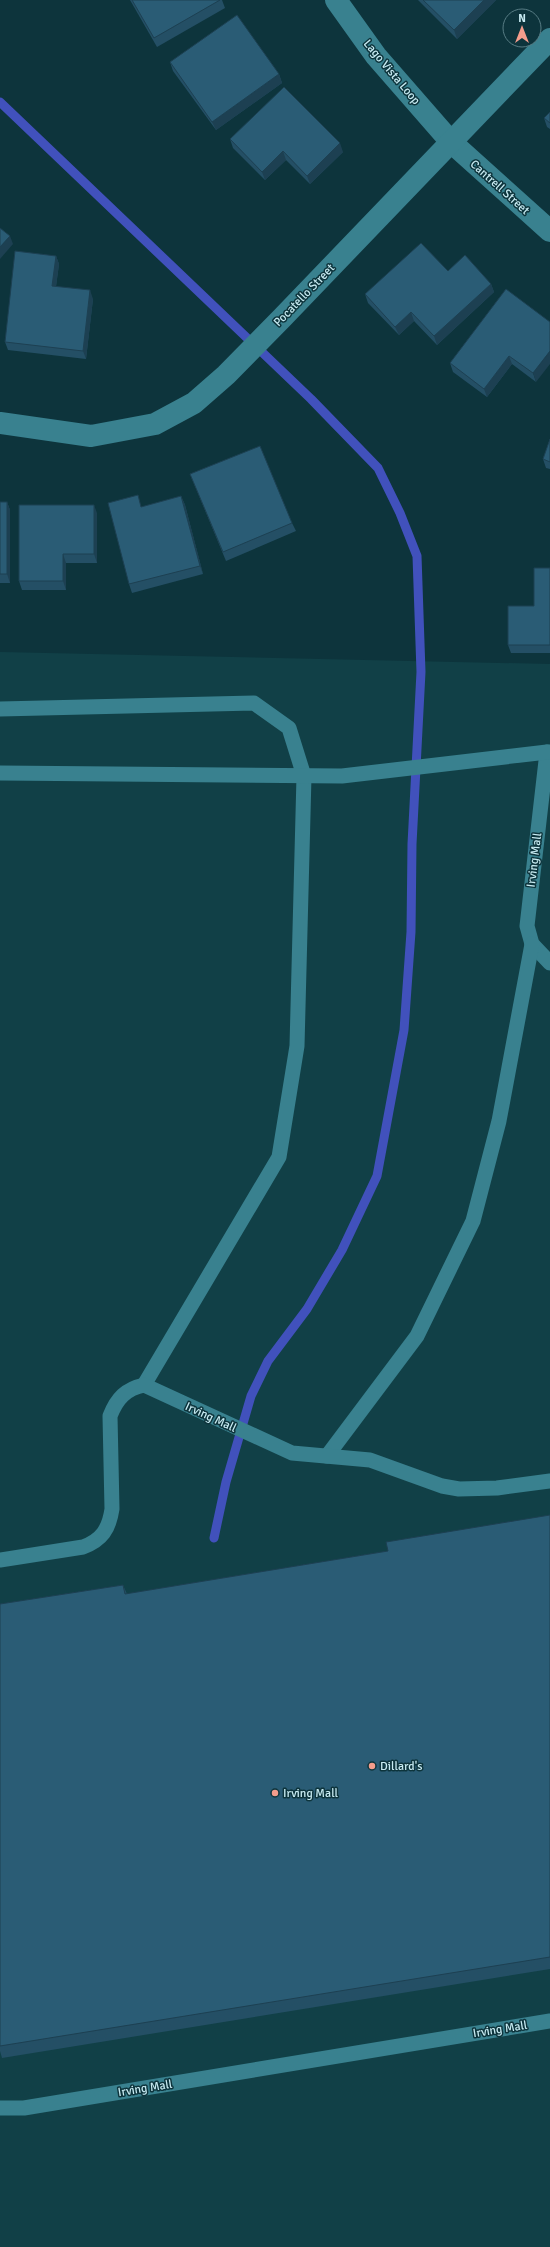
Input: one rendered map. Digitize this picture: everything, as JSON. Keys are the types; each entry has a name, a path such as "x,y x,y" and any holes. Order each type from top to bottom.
{"street":[{"name":"Lago Vista Loop","path":"336,0 376,56 451,142"},
{"name":"Pocatello Street","path":"0,424 91,436 154,424 194,404 226,375 282,318 550,39"},
{"name":"Cantrell Street","path":"451,142 550,231"}],"lane":[{"path":"0,709 254,703 289,728 304,776 297,1046 279,1157 144,1385 132,1388 122,1395 114,1405 110,1416 112,1509 110,1522 104,1534 95,1543 83,1548 0,1560"},
{"path":"0,773 342,776 494,760 549,752"},
{"name":"Irving Mall","path":"549,752 527,926 532,944 550,963"},
{"path":"327,1456 417,1336 473,1221 499,1121 532,944"},
{"name":"Irving Mall","path":"144,1385 270,1445 292,1453 370,1460 442,1486 459,1489 497,1488 550,1481"},
{"name":"Irving Mall","path":"0,2108 24,2108 550,2021"}],"shaded area":[{"name":"Irving Mall","path":"0,652 550,664 550,2247 0,2247"}],"building":[{"path":"132,0 220,0 154,38"},
{"path":"423,0 484,0 454,30"},
{"path":"237,15 279,74 212,122 170,62"},
{"path":"284,87 340,143 307,176 283,151 262,172 230,139"},
{"path":"550,112 550,123 544,118"},
{"path":"0,228 10,236 0,247"},
{"path":"421,243 448,271 465,255 491,284 434,336 411,312 395,327 365,294"},
{"path":"15,251 56,256 52,286 90,290 83,351 5,342"},
{"path":"506,289 550,322 550,351 533,373 509,356 484,389 450,363"},
{"path":"550,439 550,462 543,459"},
{"path":"260,446 292,523 223,552 190,474"},
{"path":"138,495 141,507 181,496 200,566 129,584 108,503"},
{"path":"0,502 7,502 7,574 0,574"},
{"path":"19,505 94,505 94,554 63,554 63,581 19,581"},
{"path":"534,568 550,568 550,645 508,645 508,606 534,606"},
{"name":"Irving Mall","path":"550,1515 550,1957 0,2046 0,1604 123,1585 125,1594 388,1551 386,1542"}],"waterway":[{"path":"0,102 311,399 378,468 400,513 417,556 421,672 412,844 411,932 404,1030 377,1176 342,1250 307,1309 268,1361 251,1396 226,1482 214,1538"}],"place":[{"name":"Dillard's","path":"372,1766"},
{"name":"Irving Mall","path":"275,1793"}]}
